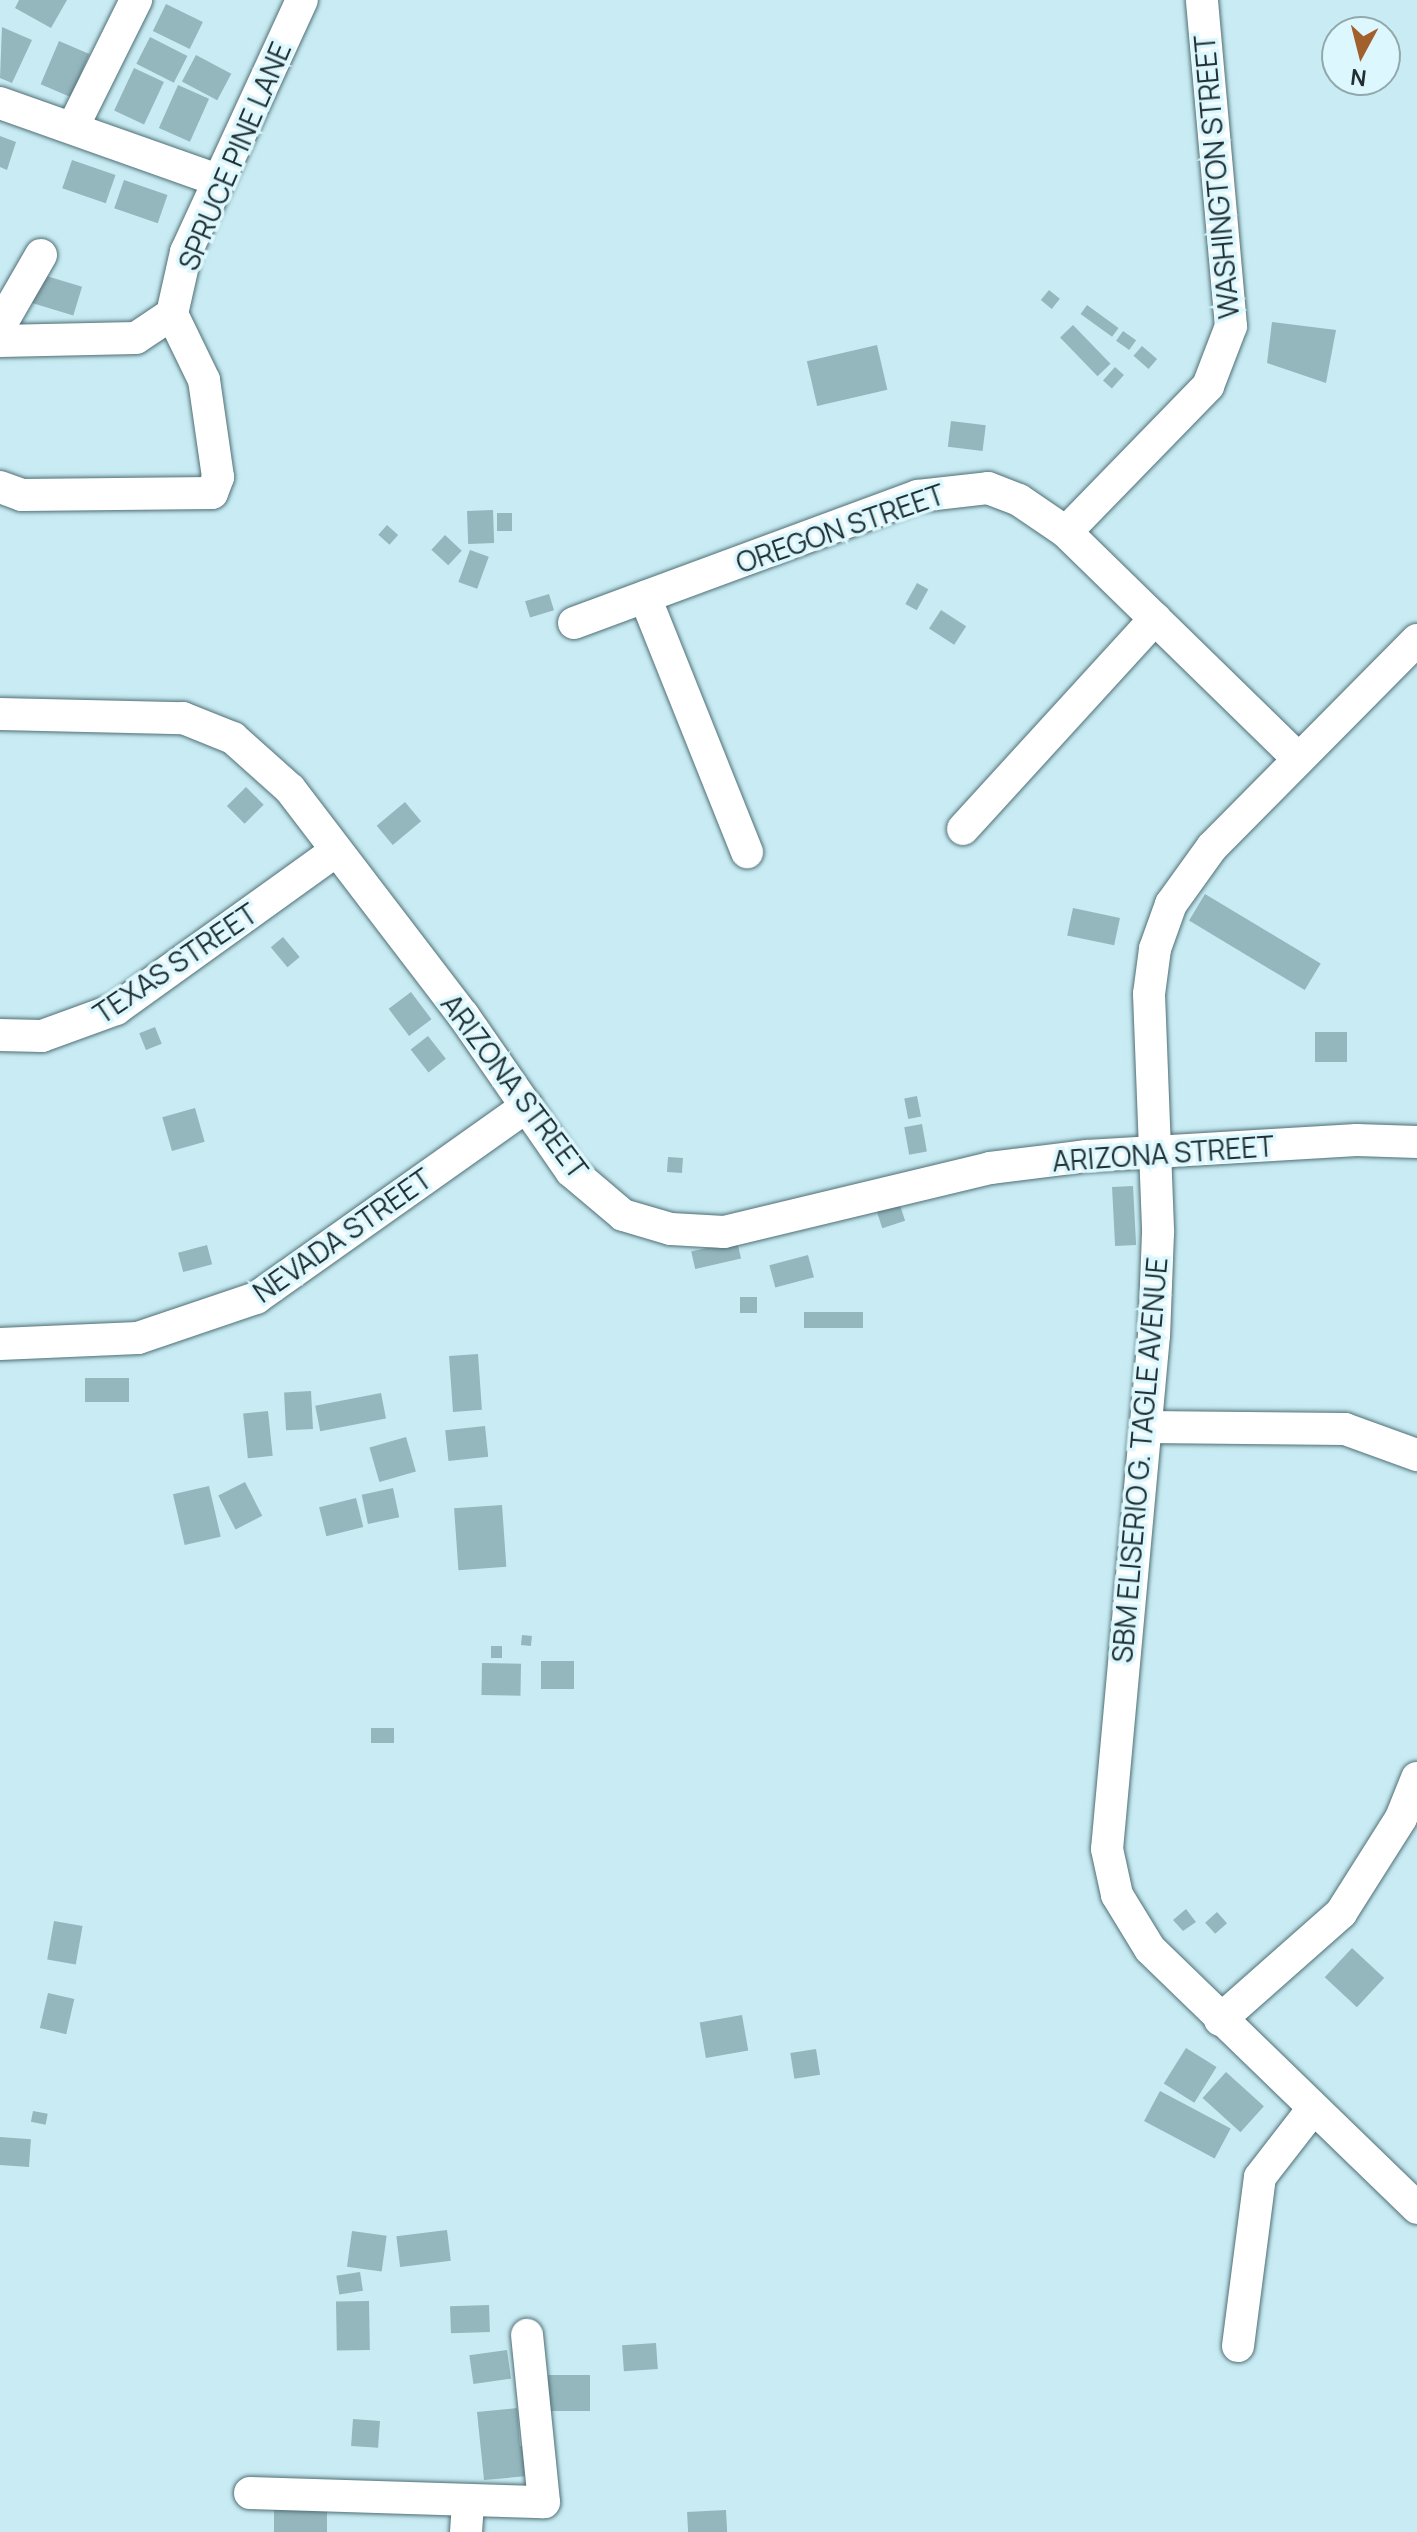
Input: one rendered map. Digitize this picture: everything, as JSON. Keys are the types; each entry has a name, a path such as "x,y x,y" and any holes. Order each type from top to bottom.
{"street":[{"path":"73,127 136,0"},
{"name":"SPRUCE PINE LANE","path":"172,314 186,252 302,0"},
{"name":"WASHINGTON STREET","path":"1066,532 1208,386 1231,326 1202,0"},
{"path":"0,103 218,180"},
{"path":"0,326 41,255"},
{"path":"0,341 136,338 172,314 204,380 218,477 212,493 22,495 0,487"},
{"name":"OREGON STREET","path":"574,623 918,496 957,488 988,488 1019,500 1066,532 1299,759"},
{"path":"645,597 747,852"},
{"path":"963,829 1155,619"},
{"name":"SBM ELISERIO G. TAGLE AVENUE","path":"1417,640 1212,847 1171,904 1155,949 1149,994 1152,1153 1158,1233 1147,1427 1107,1849 1117,1895 1135,1930 1220,2020 1417,2208"},
{"name":"ARIZONA STREET","path":"0,714 183,718 233,738 290,789 527,1106 571,1171 623,1215 671,1229 724,1232 990,1168 1152,1153 1357,1140 1417,1142"},
{"name":"TEXAS STREET","path":"0,1035 42,1036 116,1009 336,851"},
{"name":"NEVADA STREET","path":"0,1344 138,1338 256,1298 527,1106"},
{"path":"1147,1427 1345,1429 1417,1455"},
{"path":"1220,2020 1341,1913 1401,1818 1417,1778"},
{"path":"1238,2346 1260,2177 1312,2110"},
{"path":"250,2493 544,2502 527,2335"},
{"path":"466,2532 468,2500"}],"building":[{"path":"19,0 67,0 51,28 15,8"},
{"path":"166,4 203,22 190,49 153,31"},
{"path":"2,27 32,40 12,83 0,78"},
{"path":"150,37 187,56 174,83 136,64"},
{"path":"59,41 89,54 71,97 41,84"},
{"path":"196,55 231,74 217,100 182,81"},
{"path":"134,68 164,82 144,125 114,111"},
{"path":"178,85 209,99 190,142 159,128"},
{"path":"0,136 16,142 7,170 0,167"},
{"path":"72,160 115,175 106,203 62,188"},
{"path":"124,180 167,195 158,223 114,208"},
{"path":"40,274 82,287 73,316 31,303"},
{"path":"1049,290 1060,299 1052,309 1041,300"},
{"path":"1087,305 1119,328 1112,337 1081,314"},
{"path":"1272,322 1336,330 1326,383 1267,363"},
{"path":"1073,325 1111,364 1098,376 1060,338"},
{"path":"1123,331 1136,340 1129,350 1116,341"},
{"path":"877,345 887,390 817,406 807,361"},
{"path":"1142,346 1157,359 1149,369 1133,356"},
{"path":"1115,367 1124,375 1112,388 1103,380"},
{"path":"951,421 986,425 983,451 948,447"},
{"path":"493,510 494,543 468,544 467,511"},
{"path":"497,513 512,513 512,531 497,531"},
{"path":"387,525 398,535 389,545 378,535"},
{"path":"445,535 462,551 448,565 431,550"},
{"path":"470,550 489,557 477,589 458,582"},
{"path":"917,583 928,589 917,610 905,604"},
{"path":"549,594 554,610 530,618 525,601"},
{"path":"941,610 966,626 954,645 929,628"},
{"path":"246,787 264,805 245,824 227,806"},
{"path":"405,802 421,821 393,845 377,826"},
{"path":"1205,894 1321,964 1305,990 1189,921"},
{"path":"1073,908 1120,918 1114,945 1067,935"},
{"path":"283,937 300,957 287,967 271,947"},
{"path":"411,992 431,1019 409,1036 389,1009"},
{"path":"155,1027 162,1044 146,1050 139,1033"},
{"path":"1315,1032 1347,1032 1347,1062 1315,1062"},
{"path":"428,1036 446,1059 429,1072 411,1050"},
{"path":"917,1096 921,1117 908,1119 904,1098"},
{"path":"195,1108 205,1142 172,1151 162,1117"},
{"path":"922,1124 927,1152 909,1155 904,1127"},
{"path":"668,1157 683,1158 682,1173 667,1172"},
{"path":"1133,1186 1136,1245 1115,1246 1112,1187"},
{"path":"898,1199 905,1221 882,1228 875,1206"},
{"path":"737,1241 741,1259 695,1269 691,1252"},
{"path":"207,1245 212,1264 183,1272 178,1253"},
{"path":"808,1255 814,1277 775,1288 769,1265"},
{"path":"740,1297 757,1297 757,1313 740,1313"},
{"path":"804,1312 863,1312 863,1328 804,1328"},
{"path":"478,1354 482,1410 453,1412 449,1356"},
{"path":"85,1378 129,1378 129,1402 85,1402"},
{"path":"311,1391 313,1429 286,1430 284,1392"},
{"path":"381,1393 386,1419 320,1431 315,1406"},
{"path":"268,1411 273,1456 248,1458 243,1414"},
{"path":"485,1426 488,1457 448,1461 445,1430"},
{"path":"406,1437 416,1472 379,1482 369,1447"},
{"path":"245,1482 262,1516 236,1529 218,1496"},
{"path":"209,1486 221,1537 185,1545 173,1494"},
{"path":"393,1488 399,1517 368,1524 362,1495"},
{"path":"356,1498 363,1527 326,1536 319,1507"},
{"path":"502,1505 506,1567 458,1570 454,1508"},
{"path":"522,1635 532,1636 531,1646 521,1645"},
{"path":"491,1646 502,1646 502,1658 491,1658"},
{"path":"541,1661 574,1661 574,1689 541,1689"},
{"path":"482,1663 521,1664 520,1696 481,1695"},
{"path":"371,1728 394,1728 394,1743 371,1743"},
{"path":"1186,1909 1196,1922 1183,1931 1173,1920"},
{"path":"1217,1912 1227,1923 1215,1934 1205,1923"},
{"path":"54,1921 83,1926 76,1964 47,1959"},
{"path":"1352,1948 1384,1978 1357,2007 1325,1977"},
{"path":"48,1993 74,1999 66,2034 40,2028"},
{"path":"742,2015 748,2050 706,2058 700,2022"},
{"path":"1186,2048 1217,2067 1194,2103 1164,2084"},
{"path":"816,2049 820,2075 794,2079 790,2053"},
{"path":"1226,2072 1264,2106 1240,2132 1203,2098"},
{"path":"1160,2091 1231,2129 1215,2159 1144,2121"},
{"path":"33,2111 48,2114 46,2125 31,2122"},
{"path":"0,2137 31,2139 29,2167 0,2165"},
{"path":"447,2230 451,2261 400,2267 396,2236"},
{"path":"352,2231 387,2236 382,2272 347,2267"},
{"path":"360,2272 363,2291 339,2295 336,2276"},
{"path":"369,2301 370,2350 337,2351 336,2302"},
{"path":"489,2305 490,2332 451,2333 450,2306"},
{"path":"656,2343 658,2369 624,2371 622,2345"},
{"path":"507,2350 511,2379 473,2384 469,2355"},
{"path":"548,2375 590,2375 590,2411 548,2411"},
{"path":"517,2408 520,2446 536,2445 539,2475 484,2480 477,2412"},
{"path":"353,2419 380,2421 378,2448 351,2446"},
{"path":"274,2505 327,2505 327,2532 274,2532"},
{"path":"726,2510 727,2532 688,2532 687,2512"}]}
